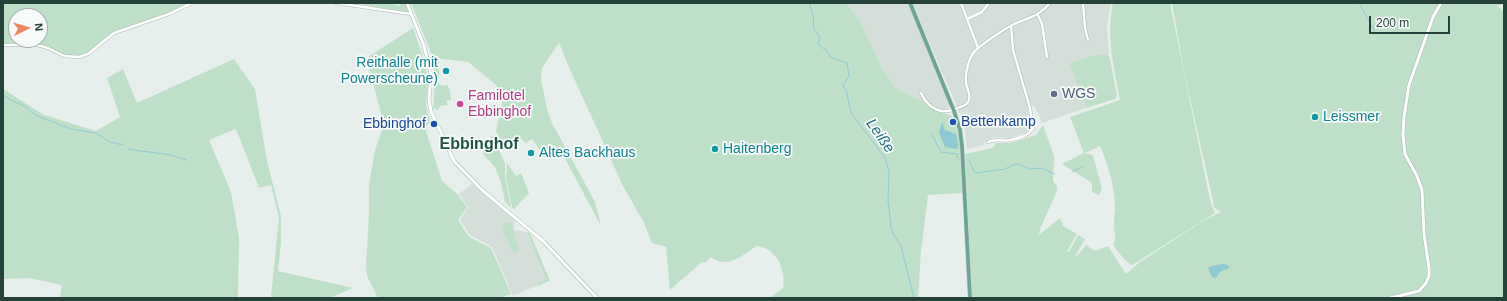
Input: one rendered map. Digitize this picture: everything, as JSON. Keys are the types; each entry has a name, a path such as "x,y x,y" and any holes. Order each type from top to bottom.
{"main road":[{"path":"910,3 954,111 960,130 970,298"}],"street":[{"path":"3,45 37,45 48,48 64,56 80,56 88,54 114,34 169,14 192,3"},
{"path":"336,3 411,14"},
{"path":"407,3 423,43 430,69 431,111 454,161 482,190 543,241 597,298"},
{"path":"961,3 978,48"},
{"path":"967,19 982,12 989,3"},
{"path":"921,93 926,101 935,109 946,112 954,111 965,105 970,96 966,78 970,59 974,51 1011,26 1038,15 1050,3"},
{"path":"1083,3 1085,28 1088,40"},
{"path":"1390,298 1419,291 1426,283 1429,276 1424,234 1422,190 1405,152 1403,145 1403,126 1409,85 1433,17 1441,3"},
{"path":"1038,15 1042,24 1048,57"},
{"path":"988,142 996,139 1010,140 1027,134 1032,130 1033,122 1030,108 1012,48 1011,26"}],"shaded area":[{"path":"847,3 909,3 943,87 949,108 943,110 938,109 895,87 884,72 860,21"},
{"path":"912,3 1111,3 1107,24 1109,54 1094,55 1071,63 1070,65 1086,108 1042,123 1034,105 1028,108 1029,131 1011,138 992,138 984,142 985,145 967,149 964,123"},
{"path":"472,184 515,220 514,230 527,232 546,279 536,283 536,286 513,296 492,247 470,235 460,220 468,207 459,194"}],"green space":[{"path":"3,3 189,3 170,12 114,32 88,53 80,55 65,55 47,48 48,8 8,8 8,44 3,44"},
{"path":"354,3 387,3 400,6 399,3 405,3 408,12"},
{"path":"411,3 847,3 860,21 884,72 895,87 938,109 937,111 952,116 960,139 962,193 928,195 921,251 918,298 770,298 783,288 783,274 779,261 775,255 764,248 757,246 735,260 729,262 717,261 711,257 705,263 702,262 670,290 666,247 652,243 644,223 623,186 559,43 542,68 541,79 547,109 552,123 595,202 601,226 560,149 542,153 532,139 526,143 520,138 504,147 496,131 503,98 496,85 468,62 435,58 439,61 439,84 442,86 448,85 451,100 446,101 448,105 440,106 438,110 433,108 435,80 431,59 433,58"},
{"path":"1113,3 1170,3 1210,200 1215,213 1131,265 1123,258 1113,245 1115,237 1115,210 1113,185 1109,169 1100,146 1085,153 1093,155 1102,189 1099,195 1092,192 1092,183 1062,164 1084,153 1070,117 1120,100 1113,64 1110,28"},
{"path":"1172,3 1504,3 1498,6 1504,12 1504,298 972,298 965,154 993,148 996,143 1011,143 1036,135 1043,125 1054,156 1053,181 1057,186 1057,191 1040,229 1039,235 1060,218 1063,226 1077,234 1067,251 1069,252 1078,235 1085,239 1075,255 1077,256 1086,245 1095,251 1108,246 1126,274 1140,262 1203,221 1221,212 1214,207 1185,76"},
{"path":"413,28 424,60 428,80 426,105 430,122 425,128 442,181 458,195 467,207 458,220 469,237 491,248 511,294 500,298 378,298 367,276 369,184 375,150 384,124 367,61 371,55"},
{"path":"1105,54 1110,58 1117,96 1115,99 1086,108 1070,65 1071,63 1083,58"},
{"path":"234,59 255,89 267,161 281,216 281,243 278,271 353,288 330,298 60,298 62,285 29,278 3,279 3,89 44,115 96,131 120,117 107,78 123,69 137,103","holes":["236,129 259,188 271,185 279,217 271,297 238,297 239,238 231,192 209,140"]},
{"path":"492,135 505,163 505,177 511,208 505,202 501,182 496,168 483,154"},
{"path":"507,163 516,176 521,173 529,193 514,209 512,208 506,178"},
{"path":"511,222 519,250 516,253 514,253 502,231 502,227 506,223"},
{"path":"527,232 530,233 550,281 537,286 536,283 546,279"}],"water":[{"path":"942,122 945,130 956,134 958,145 957,149 945,147 939,133"},
{"path":"1223,264 1228,265 1228,269 1221,271 1216,278 1212,277 1208,268"}],"waterway":[{"name":"Leiße","path":"809,3 813,14 814,29 820,37 818,44 828,52 830,57 847,63 849,76 843,85 847,91 852,114 885,158 889,171 888,201 891,227 893,234 901,246 914,298"},
{"path":"1359,3 1375,32"},
{"path":"3,95 26,107 35,115 71,129 96,133 110,142 123,145"},
{"path":"931,133 941,152 957,154 958,159"},
{"path":"128,149 165,154 186,160"},
{"path":"969,161 976,173 1005,169 1019,164 1030,169 1040,168 1055,174"},
{"path":"1072,172 1082,167"}],"place":[{"name":"Reithalle (mit Powerscheune)","path":"446,71"},
{"name":"WGS","path":"1054,94"},
{"name":"Familotel Ebbinghof","path":"460,104"},
{"name":"Leissmer","path":"1315,117"},
{"name":"Bettenkamp","path":"953,122"},
{"name":"Ebbinghof","path":"434,124"},
{"name":"Haitenberg","path":"715,149"},
{"name":"Altes Backhaus","path":"531,153"}],"district":[{"name":"Ebbinghof","path":"479,145"}]}
